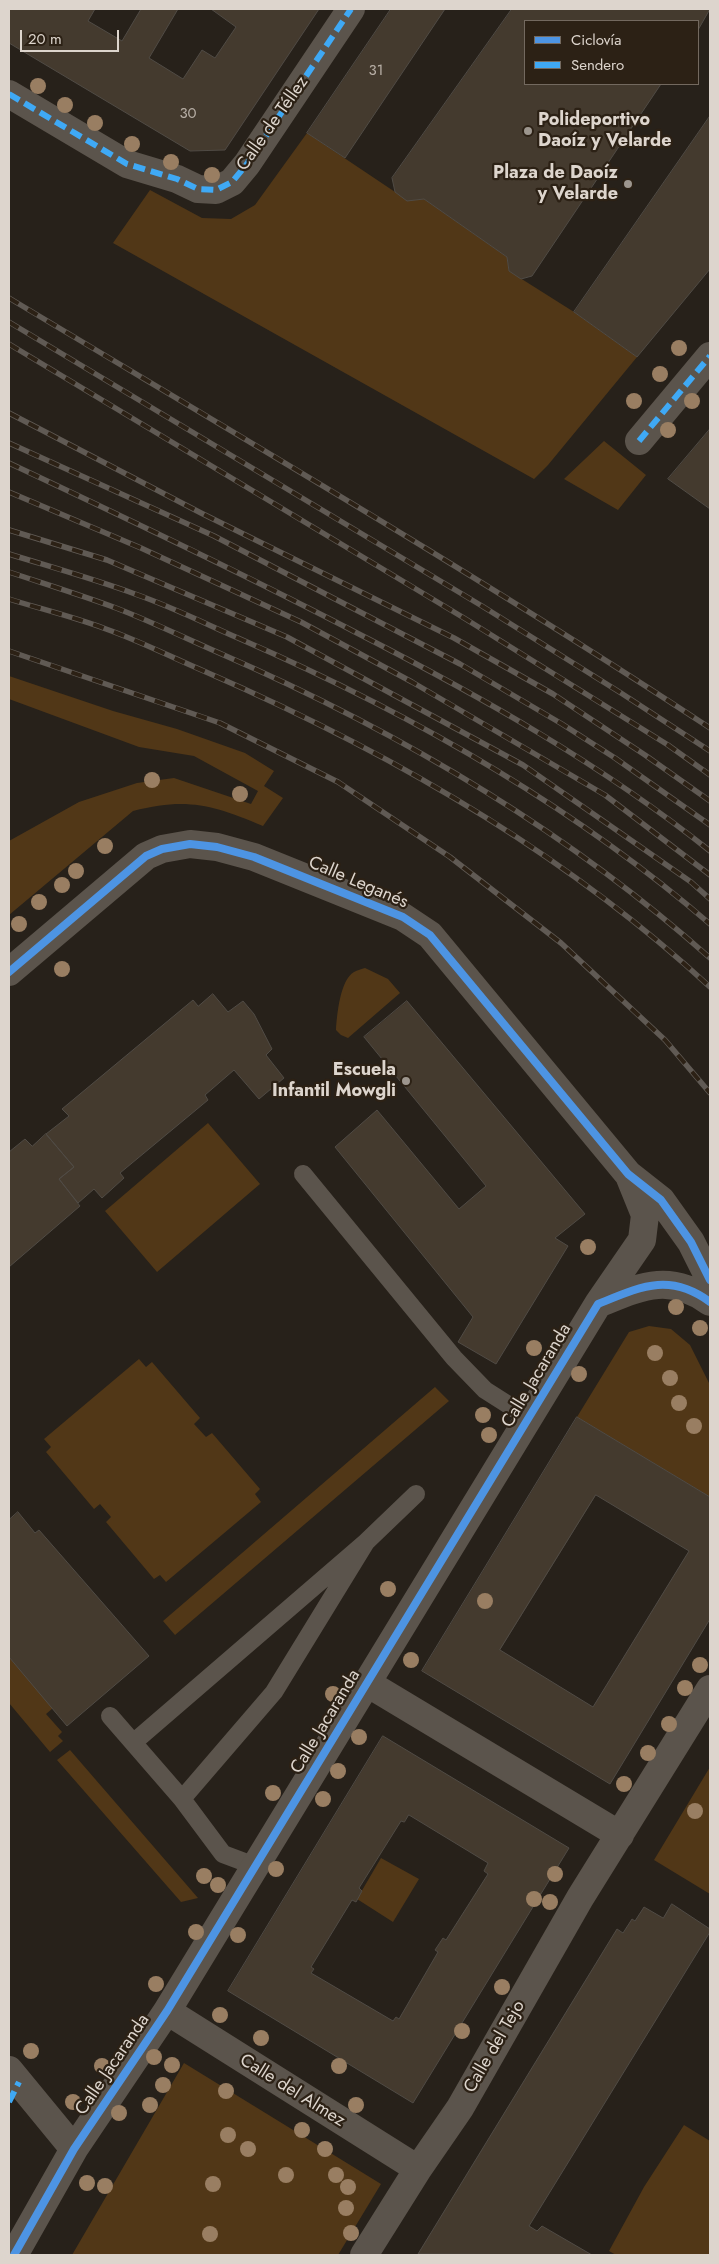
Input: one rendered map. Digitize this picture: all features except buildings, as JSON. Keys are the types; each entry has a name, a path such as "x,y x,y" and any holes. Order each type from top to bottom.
{"street":[{"name":"Calle de Téllez","path":"9,94 127,164 178,179 198,189 216,190 232,182 247,164 351,9"},
{"path":"638,441 710,356"},
{"name":"Calle Leganés","path":"9,972 146,856 162,849 190,844 217,847 254,857 403,917 430,935 628,1174"},
{"path":"628,1174 661,1200 691,1242 710,1280"},
{"name":"Calle Jacaranda","path":"14,2255 74,2149 167,2011 598,1304 642,1240 645,1215 628,1174"},
{"path":"598,1304 642,1286 676,1284 710,1302"},
{"path":"367,1683 620,1835"},
{"name":"Calle del Tejo","path":"364,2255 418,2169 460,2108 580,1898 710,1689"},
{"name":"Calle del Almez","path":"167,2011 418,2169"},
{"path":"12,2085 74,2149"}],"lane":[{"path":"303,1174 454,1358 485,1390 528,1418"},
{"path":"134,1742 366,1542 416,1494"},
{"path":"182,1799 274,1692 366,1542"},
{"path":"110,1716 182,1799 222,1854 255,1866"}],"shaded area":[{"path":"307,133 407,200 424,199 507,257 509,271 574,312 637,357 548,465 534,479 113,243 150,190 202,218 231,219 255,205"},
{"path":"604,441 646,475 618,510 564,479"},
{"path":"9,676 113,711 177,729 245,753 274,771 264,786 283,798 263,826 214,808 200,805 169,804 133,811 9,915 9,841 79,802 137,783 174,778 251,804 258,791 194,756 139,747 9,699"},
{"path":"365,968 388,979 400,993 348,1038 336,1030 340,998 349,976 355,971"},
{"path":"208,1123 260,1184 157,1272 105,1211"},
{"path":"649,1326 671,1329 690,1345 710,1385 710,1497 577,1417 629,1332"},
{"path":"139,1359 146,1367 152,1362 200,1418 194,1424 206,1437 212,1433 260,1489 255,1494 261,1502 166,1582 160,1575 154,1579 106,1522 111,1517 100,1504 94,1509 46,1452 51,1447 44,1439"},
{"path":"435,1387 449,1401 175,1635 163,1621"},
{"path":"9,1657 53,1708 46,1714 62,1732 58,1736 63,1741 50,1752 9,1703"},
{"path":"70,1750 198,1898 181,1902 57,1760"},
{"path":"710,1767 710,1894 654,1860"},
{"path":"381,1858 419,1879 393,1922 357,1899"},
{"path":"184,2063 381,2184 338,2255 72,2255"},
{"path":"684,2125 710,2141 710,2255 616,2255 609,2251 644,2187"}],"railway":[{"path":"9,298 450,563 710,728"},
{"path":"9,322 482,606 710,751"},
{"path":"9,344 464,618 668,745 710,775"},
{"path":"9,413 201,513 454,638 553,694 710,801"},
{"path":"9,443 214,536 460,664 562,724 615,758 710,825"},
{"path":"9,463 271,589 449,681 583,760 669,819 710,851"},
{"path":"9,492 141,548 301,622 412,682 605,795 710,875"},
{"path":"9,530 107,560 287,637 523,765 691,882 710,899"},
{"path":"9,554 104,583 174,609 301,666 425,729 485,763 544,800 657,880 710,924"},
{"path":"9,572 129,613 283,682 413,749 537,825 597,867 710,958"},
{"path":"9,599 70,617 144,644 274,703 407,771 472,809 534,849 595,892 654,938 710,987"},
{"path":"9,651 220,723 338,782 450,857 561,943 665,1040 710,1093"}],"marked path":[{"path":"9,94 127,164 177,179 198,189 216,190 232,182 247,164 351,9"},
{"path":"639,441 710,356"},
{"path":"9,2102 19,2082"}],"cycle path":[{"path":"9,972 146,856 162,849 190,844 217,847 254,857 403,917 430,935 628,1174 661,1200 691,1242 710,1280"},
{"path":"14,2255 74,2149 167,2011 598,1304 627,1292 654,1285 681,1287 710,1302"}],"place":[{"name":"Polideportivo Daoíz y Velarde","path":"528,131"},
{"name":"Plaza de Daoíz y Velarde","path":"628,184"},
{"name":"Escuela Infantil Mowgli","path":"406,1081"}]}
